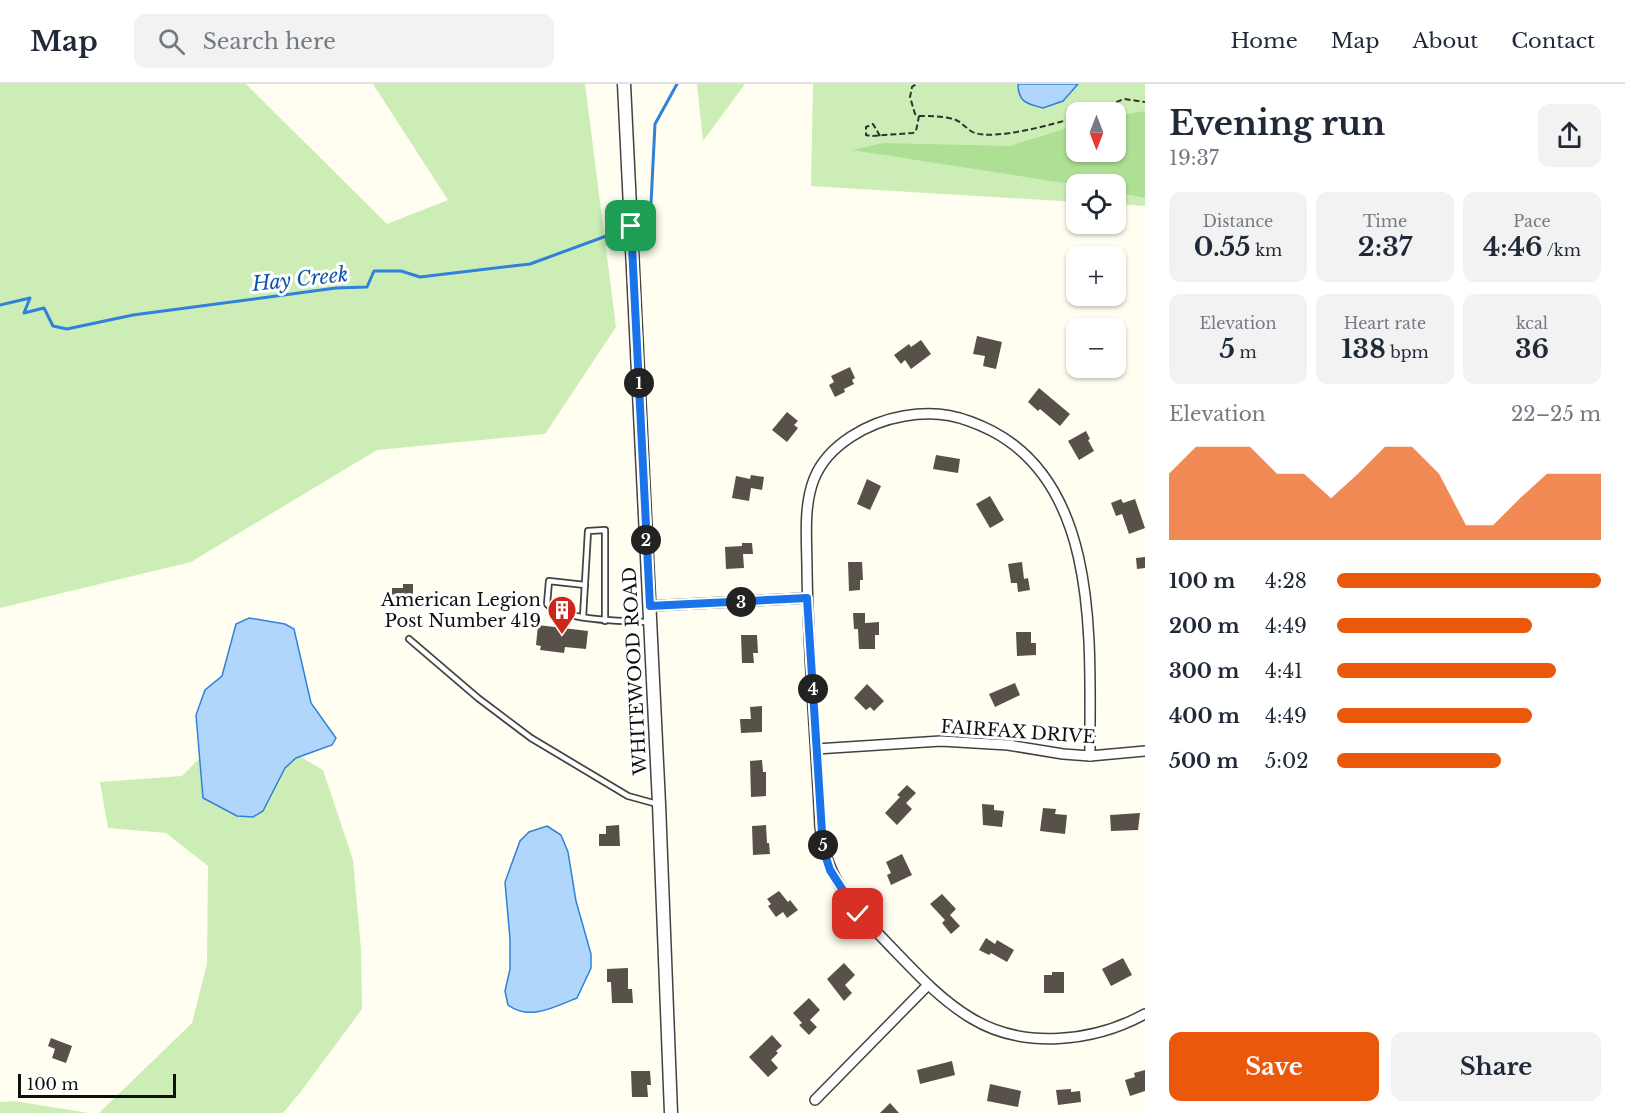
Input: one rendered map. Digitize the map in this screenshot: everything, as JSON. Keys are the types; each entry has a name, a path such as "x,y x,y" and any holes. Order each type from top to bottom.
{"street":[{"name":"WHITEWOOD ROAD","path":"624,84 651,622 671,1113"},
{"path":"1090,756 1088,623 1085,585 1071,529 1044,477 1022,452 1004,438 955,416 928,412 879,423 837,447 822,464 813,480 806,527 807,598 820,827 823,848 830,870 858,914 928,985 949,1004 972,1019 1022,1037 1048,1039 1104,1032 1145,1014"},
{"path":"650,606 807,598"},
{"name":"FAIRFAX DRIVE","path":"816,749 941,741 1008,745 1090,756 1145,751"},
{"path":"815,1100 928,985"}],"lane":[{"path":"584,616 588,531 605,530 605,621"},
{"path":"585,585 549,581 547,604 555,611 605,621 651,622"},
{"path":"409,639 478,698 531,738 627,796 659,804"}],"path":[{"path":"916,84 912,87 910,97 915,114 956,120 974,133 988,135 1035,128 1066,120"},
{"path":"1116,102 1124,99 1145,102"},
{"path":"880,136 873,124 866,127 866,135 880,136 913,133 919,116"}],"green space":[{"path":"0,84 246,84 387,224 448,200 373,84 585,84 616,327 545,434 377,450 191,562 0,608"},
{"path":"697,84 745,84 703,141"},
{"path":"813,84 1145,84 1145,206 1126,205 1126,174 1066,174 1066,201 811,186"},
{"path":"1145,111 1145,198 1126,194 1126,174 1066,174 1066,183 852,150 883,143 1010,146 1066,128 1066,162 1126,162 1126,114"},
{"path":"237,720 323,770 353,860 361,949 362,1009 283,1113 99,1113 192,1023 207,964 208,866 166,833 108,828 100,782 182,776"},
{"path":"14,1101 89,1113 0,1113 0,1102"}],"water":[{"path":"1018,84 1078,84 1063,101 1043,108 1025,101 1020,95"},
{"path":"249,618 285,624 294,629 311,703 336,738 332,745 296,758 285,768 263,811 253,817 237,816 203,798 196,715 205,690 222,676 236,624"},
{"path":"547,826 561,835 568,852 576,901 591,954 591,968 577,998 542,1011 525,1012 508,1005 505,991 510,969 510,939 505,882 520,841 529,832"}],"building":[{"path":"977,336 1002,342 996,369 983,366 985,356 973,354"},
{"path":"921,340 931,354 911,369 905,360 901,364 894,355 909,344 911,347"},
{"path":"850,367 855,378 852,380 854,384 835,397 829,385 834,382 831,376"},
{"path":"1039,388 1070,414 1060,426 1028,402"},
{"path":"787,412 798,421 794,425 798,428 787,442 772,430"},
{"path":"1086,431 1094,451 1079,460 1068,441"},
{"path":"936,455 960,459 958,473 933,469"},
{"path":"751,475 764,477 762,490 751,488 749,501 732,498 736,476 750,479"},
{"path":"867,479 881,486 870,510 857,504"},
{"path":"990,496 1004,520 990,528 976,504"},
{"path":"1121,499 1123,503 1135,499 1145,528 1129,534 1122,514 1116,516 1111,503"},
{"path":"742,543 752,543 753,554 743,554 744,568 726,569 725,547 742,546"},
{"path":"1145,557 1145,568 1137,569 1136,558"},
{"path":"848,562 862,562 863,580 860,580 860,590 849,591"},
{"path":"1022,562 1024,579 1028,578 1030,590 1018,592 1017,583 1011,583 1008,564"},
{"path":"403,584 413,584 413,603 407,603 407,606 397,606 397,602 392,602 392,588 403,588"},
{"path":"853,613 865,613 865,623 879,622 879,635 875,635 875,649 859,649 858,629 854,629"},
{"name":"American Legion Post Number 419","path":"538,625 588,631 586,649 565,647 564,653 540,650 541,646 536,645"},
{"path":"1016,632 1031,632 1031,643 1036,643 1036,655 1017,656"},
{"path":"741,635 757,635 758,653 753,653 754,663 742,663"},
{"path":"1015,683 1020,695 995,707 989,694"},
{"path":"867,684 884,701 874,711 870,707 866,710 854,698"},
{"path":"762,706 762,732 741,733 740,719 751,719 750,707"},
{"path":"762,760 763,772 766,772 766,796 751,797 750,761"},
{"path":"907,785 916,793 906,803 912,809 897,825 885,813 900,797 897,795"},
{"path":"982,804 994,805 994,810 1004,811 1002,827 983,825"},
{"path":"1043,808 1056,809 1055,814 1067,815 1065,834 1040,831"},
{"path":"1140,813 1138,830 1111,831 1110,815"},
{"path":"619,825 620,846 599,846 599,834 606,834 606,826"},
{"path":"766,825 770,854 753,855 752,826"},
{"path":"902,854 912,875 891,885 887,875 891,873 886,862"},
{"path":"779,891 798,910 787,918 783,912 776,917 768,906 771,904 767,899"},
{"path":"942,894 956,909 950,915 960,926 951,934 942,923 945,920 930,904"},
{"path":"986,938 995,944 997,940 1014,950 1007,962 991,953 989,955 979,950"},
{"path":"1123,958 1132,975 1111,986 1102,969"},
{"path":"844,963 855,975 845,985 852,993 844,1001 827,979"},
{"path":"628,968 628,989 632,989 633,1003 612,1003 611,982 607,982 607,969"},
{"path":"1052,972 1064,972 1064,993 1044,993 1044,975 1052,975"},
{"path":"809,998 820,1010 810,1020 817,1027 809,1035 799,1025 802,1023 793,1013"},
{"path":"772,1035 782,1046 771,1060 778,1068 768,1077 749,1057"},
{"path":"51,1038 72,1046 66,1063 52,1058 55,1049 48,1046"},
{"path":"952,1061 955,1075 920,1084 917,1070"},
{"path":"1145,1070 1145,1091 1130,1096 1125,1080 1135,1077 1134,1073"},
{"path":"631,1071 650,1071 651,1085 647,1085 648,1097 632,1097"},
{"path":"990,1084 1021,1091 1018,1107 987,1101"},
{"path":"1071,1089 1071,1092 1080,1091 1081,1102 1058,1105 1056,1090"},
{"path":"890,1103 899,1113 880,1113"}],"waterway":[{"name":"Hay Creek","path":"641,223 651,203 655,124 677,84"},
{"name":"Hay Creek","path":"0,305 30,298 24,313 44,308 53,326 67,329 133,315 336,288 367,287 374,271 401,271 420,277 530,264 620,231"}],"place":[{"name":"American Legion Post Number 419","path":"562,636"}],"route":[{"path":"631,226 650,606 807,598 823,848 830,870 858,914"}]}
